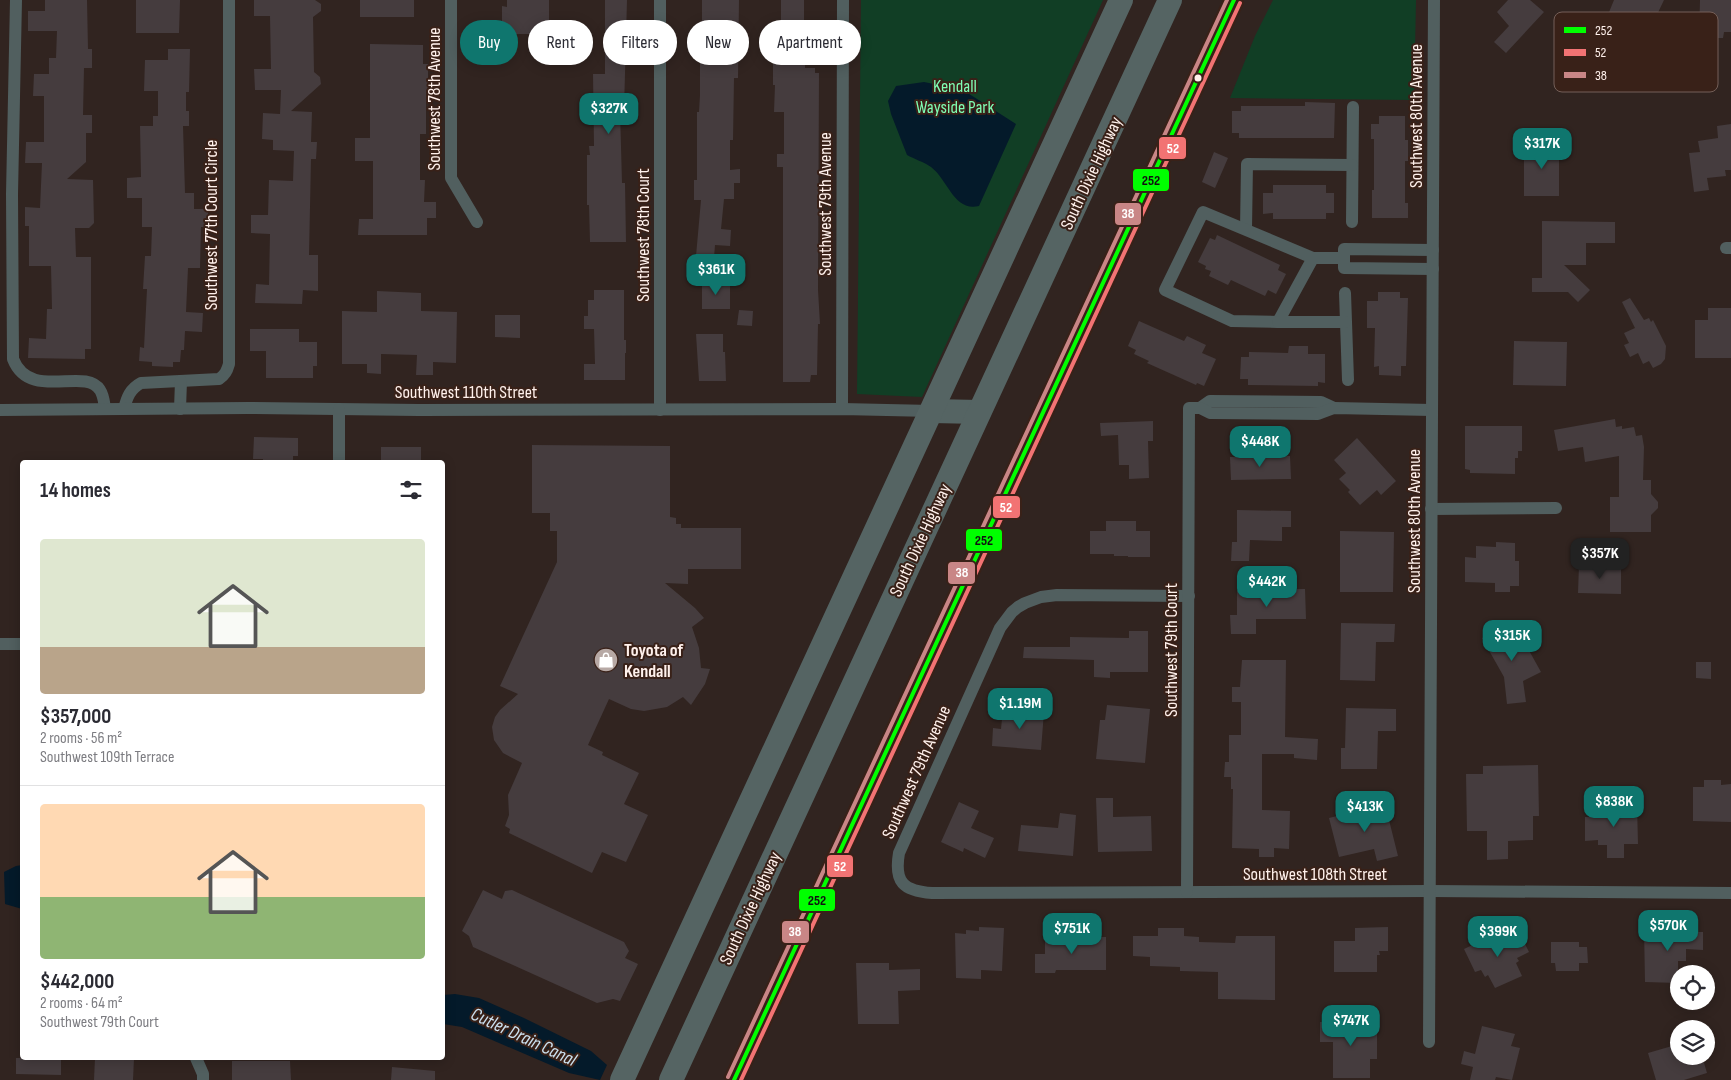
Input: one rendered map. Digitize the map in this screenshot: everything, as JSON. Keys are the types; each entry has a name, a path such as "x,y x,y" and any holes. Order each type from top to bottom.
{"highway":[{"path":"622,1080 1121,0"},
{"name":"South Dixie Highway","path":"671,1080 1170,0"},
{"path":"932,411 979,412"}],"street":[{"path":"16,0 12,194 13,359 16,368 30,379 87,383 98,388 101,392 104,410"},
{"name":"Southwest 77th Court Circle","path":"186,380 220,379 225,376 229,364 229,0"},
{"name":"Southwest 78th Avenue","path":"451,0 451,178 477,222"},
{"name":"Southwest 78th Court","path":"660,0 660,410"},
{"name":"Southwest 79th Avenue","path":"842,409 844,0"},
{"name":"Southwest 80th Avenue","path":"1429,1042 1434,0"},
{"path":"1352,222 1353,107"},
{"path":"1246,229 1247,164 1352,165"},
{"path":"1345,322 1232,321 1165,290 1203,212 1313,258 1344,258 1433,250"},
{"path":"1278,322 1313,258"},
{"path":"1344,258 1433,270"},
{"path":"1344,294 1348,380"},
{"path":"124,409 128,394 133,387 141,383 186,380 180,409"},
{"name":"Southwest 110th Street","path":"0,410 247,408 842,409 932,411"},
{"name":"Southwest 79th Court","path":"1187,892 1189,596 1195,408 1210,413 1318,414 1334,408 1432,410"},
{"path":"339,460 340,409"},
{"path":"1431,509 1556,508"},
{"name":"Southwest 79th Avenue","path":"901,882 898,874 899,853 1000,628 1012,612 1025,602 1041,597 1189,596"},
{"path":"0,644 20,644"},
{"name":"Southwest 108th Street","path":"901,882 907,888 918,892 932,893 1731,892"},
{"path":"197,1060 203,1074 203,1080"}],"green space":[{"name":"Kendall Wayside Park","path":"861,0 1103,0 922,397 857,394"},
{"path":"1273,0 1416,0 1414,100 1230,98 1255,36"}],"water":[{"path":"924,82 963,90 1016,124 979,206 970,207 957,200 931,167 907,155 888,101 896,86"},
{"path":"20,865 20,908 5,904 4,872"},
{"name":"Cutler Drain Canal","path":"455,994 479,998 591,1051 607,1065 600,1080 569,1073 462,1027 445,1024 445,995"}],"building":[{"path":"45,0 87,0 88,49 92,49 92,68 84,68 83,115 92,115 92,133 86,133 86,162 67,179 93,180 94,223 89,228 75,228 76,257 91,257 91,349 85,349 85,359 28,358 29,338 46,339 47,309 52,309 51,266 29,266 29,226 25,226 25,207 40,208 42,163 25,163 26,142 44,142 44,96 33,96 34,74 49,74 49,58 56,58 57,31 28,31 28,11 45,11"},
{"path":"136,0 180,0 179,33 136,33"},
{"path":"254,0 315,0 321,4 321,11 313,17 314,72 320,77 321,84 291,111 312,112 311,142 317,142 316,159 311,159 309,255 318,255 318,291 303,290 302,304 255,303 256,284 269,285 270,234 251,233 251,215 268,215 269,180 293,181 294,151 273,150 273,140 262,139 263,113 280,114 281,90 255,90 254,69 271,69 270,16 254,16"},
{"path":"360,0 414,0 414,17 360,17"},
{"path":"507,0 549,0 549,20 528,20 528,34 518,34 518,20 502,20 502,6 507,7"},
{"path":"605,0 627,0 626,20 605,20"},
{"path":"702,0 739,0 739,20 702,20"},
{"path":"781,0 804,0 804,20 781,20"},
{"path":"1508,0 1530,0 1544,12 1506,53 1494,42 1509,26 1497,12"},
{"path":"1614,0 1664,0 1658,12 1609,12"},
{"path":"1700,0 1731,0 1731,32 1724,32 1723,38 1718,38 1718,12 1700,12"},
{"path":"370,44 423,45 423,64 428,64 428,90 426,90 426,134 420,134 420,180 425,180 424,202 436,202 436,218 427,218 427,235 358,235 359,219 373,219 373,161 355,161 355,138 370,138"},
{"path":"168,49 190,49 189,92 186,92 186,111 189,111 189,126 183,126 185,193 194,193 194,209 208,209 208,227 201,227 200,268 188,268 186,312 203,313 202,332 185,331 184,350 181,350 180,362 173,362 173,367 152,366 152,362 139,361 140,347 144,348 147,289 143,289 145,256 151,256 152,227 142,227 142,198 127,198 127,178 141,177 140,126 153,126 153,116 158,116 158,91 144,91 145,60 168,60"},
{"path":"605,65 625,65 624,110 620,110 622,183 625,183 626,242 590,242 589,205 587,205 587,155 590,155 589,146 594,146 593,74 605,74"},
{"path":"700,65 738,65 738,78 734,78 733,140 730,140 730,170 740,169 740,183 734,183 734,199 724,199 721,229 731,230 730,246 715,245 714,258 696,256 701,200 694,200 694,180 697,180 697,112 699,112"},
{"path":"773,65 805,65 805,68 815,68 815,73 819,73 818,290 820,324 818,324 817,375 811,375 810,382 783,382 783,167 777,167 777,154 784,154 784,112 774,112 775,85 773,85"},
{"path":"1305,102 1335,103 1334,138 1239,138 1239,133 1232,133 1232,111 1241,111 1241,106 1305,106"},
{"path":"1379,116 1405,116 1405,140 1408,140 1408,161 1405,161 1405,203 1408,203 1408,218 1372,218 1374,139 1371,139 1371,124 1379,124"},
{"path":"1731,124 1731,170 1725,170 1726,176 1707,178 1709,190 1694,192 1689,153 1700,152 1698,141 1718,138 1717,126"},
{"path":"1524,145 1559,145 1559,196 1524,196"},
{"path":"1214,152 1228,158 1215,188 1202,182"},
{"path":"1273,185 1326,185 1326,193 1334,193 1334,213 1326,213 1326,219 1273,219 1273,213 1263,214 1263,193 1273,193"},
{"path":"1542,221 1615,222 1615,243 1586,243 1586,265 1564,265 1590,290 1578,302 1568,292 1532,292 1532,278 1542,278"},
{"path":"1217,235 1280,265 1278,270 1286,274 1276,294 1268,290 1265,296 1231,280 1228,285 1209,276 1211,271 1205,269 1206,266 1198,262 1210,238 1215,240"},
{"path":"702,283 730,283 730,309 702,309"},
{"path":"594,290 624,290 625,380 584,380 584,364 595,364 594,329 584,329 584,316 588,316 588,300 594,300"},
{"path":"377,291 421,293 421,311 457,312 456,363 433,362 433,375 416,375 417,355 381,354 381,374 367,373 367,364 342,364 342,311 377,312"},
{"path":"1378,292 1400,292 1400,298 1408,298 1406,366 1401,366 1401,376 1379,375 1379,366 1374,367 1375,328 1367,328 1367,301 1378,301"},
{"path":"1630,298 1644,320 1649,318 1651,322 1653,320 1666,346 1665,359 1661,364 1653,368 1649,361 1643,364 1638,353 1630,357 1624,345 1629,343 1624,333 1635,328 1622,302"},
{"path":"1708,308 1731,308 1731,358 1695,358 1695,320 1708,320"},
{"path":"739,310 753,311 752,326 737,325"},
{"path":"495,315 520,315 520,338 495,337"},
{"path":"1139,321 1184,341 1187,336 1206,345 1202,353 1216,359 1204,386 1197,383 1196,385 1147,363 1149,361 1134,354 1136,350 1128,346"},
{"path":"250,329 299,329 299,342 317,342 317,366 313,366 313,378 266,378 266,351 250,351"},
{"path":"696,334 723,334 726,381 699,381"},
{"path":"1514,341 1567,342 1566,386 1513,385"},
{"path":"1289,346 1308,346 1308,354 1325,354 1325,383 1318,382 1318,386 1248,385 1248,379 1240,379 1241,357 1249,357 1249,352 1288,353"},
{"path":"1615,419 1616,427 1622,426 1622,429 1634,427 1636,436 1642,435 1644,447 1643,480 1651,480 1651,494 1658,502 1658,508 1651,515 1651,532 1610,532 1610,497 1619,497 1619,456 1585,462 1583,447 1558,451 1554,430"},
{"path":"1153,421 1153,441 1148,441 1149,478 1129,479 1129,465 1119,465 1118,435 1101,436 1100,423"},
{"path":"1465,426 1522,426 1522,451 1518,451 1518,458 1515,458 1515,474 1470,473 1470,470 1465,469"},
{"path":"254,437 298,438 298,456 293,456 293,460 253,459"},
{"path":"1357,438 1396,481 1381,495 1377,490 1360,505 1348,492 1350,490 1339,479 1346,473 1334,460"},
{"name":"Toyota of Kendall","path":"532,445 670,446 670,517 676,518 676,524 681,524 681,528 741,528 741,569 688,569 688,584 665,583 704,618 692,627 699,648 701,668 710,669 705,684 691,705 683,697 667,707 644,711 631,709 609,699 588,745 603,752 602,755 639,773 624,804 648,815 626,862 602,852 592,873 509,833 510,829 505,826 509,815 508,795 522,763 503,753 494,740 492,727 495,717 518,694 500,686 557,562 557,531 550,531 550,513 532,513"},
{"path":"381,447 421,447 421,460 381,460"},
{"path":"1290,456 1291,479 1231,480 1230,457"},
{"path":"1237,510 1291,511 1291,527 1282,527 1282,541 1250,540 1249,561 1231,561 1232,542 1237,542"},
{"path":"1106,521 1136,521 1136,531 1150,531 1150,557 1090,554 1090,531 1106,531"},
{"path":"1340,531 1394,532 1393,592 1340,592"},
{"path":"1496,542 1515,543 1515,561 1519,561 1519,586 1510,586 1510,592 1495,592 1495,583 1465,582 1465,557 1476,558 1476,546 1496,547"},
{"path":"1579,565 1621,566 1621,594 1578,593"},
{"path":"1305,589 1306,619 1256,619 1256,634 1231,634 1230,615 1237,615 1237,590"},
{"path":"1341,623 1395,624 1394,642 1376,642 1375,681 1340,680"},
{"path":"1501,627 1505,633 1516,627 1541,672 1523,681 1526,702 1507,704 1504,677 1482,638"},
{"path":"1129,631 1148,631 1148,672 1110,672 1110,678 1094,677 1094,660 1023,658 1024,647 1070,647 1070,637 1129,638"},
{"path":"1242,660 1286,660 1285,737 1318,739 1317,760 1294,758 1294,754 1262,754 1262,810 1290,811 1289,849 1274,848 1274,857 1259,857 1259,849 1232,848 1233,789 1231,789 1231,777 1224,777 1225,762 1229,762 1229,735 1241,735 1241,702 1232,702 1232,687 1240,687"},
{"path":"1696,662 1711,662 1711,679 1696,678"},
{"path":"1107,705 1150,709 1145,763 1096,759 1100,720 1105,720"},
{"path":"1346,708 1396,709 1396,731 1378,731 1377,769 1341,769 1341,748 1345,748"},
{"path":"1003,709 1044,712 1041,750 992,746 993,728 1001,729"},
{"path":"1538,765 1539,816 1533,816 1533,840 1508,841 1508,859 1487,860 1487,831 1467,831 1466,774 1483,774 1483,766"},
{"path":"1704,780 1721,780 1721,785 1731,784 1731,822 1693,821 1693,787 1704,787"},
{"path":"1096,798 1113,798 1113,817 1151,816 1152,851 1098,852"},
{"path":"959,802 979,811 971,828 994,838 985,858 964,848 963,852 941,842"},
{"path":"1385,804 1398,856 1377,861 1374,849 1339,857 1329,818"},
{"path":"1598,804 1637,804 1638,844 1624,844 1624,858 1607,858 1607,845 1598,845 1598,840 1585,841 1585,817 1598,817"},
{"path":"1060,813 1076,815 1073,856 1018,851 1021,825 1058,828"},
{"path":"483,890 502,899 505,891 512,890 624,942 629,951 625,958 638,964 620,1001 613,999 597,1003 473,947 469,936 462,931"},
{"path":"979,927 1004,928 1002,971 981,970 981,979 956,978 955,933 966,934 966,930 979,931"},
{"path":"1388,927 1388,951 1379,951 1380,955 1377,955 1377,972 1334,972 1334,941 1355,941 1355,928"},
{"path":"1158,928 1184,928 1184,936 1199,937 1199,942 1235,943 1236,936 1275,936 1275,1000 1218,999 1218,972 1180,971 1180,967 1150,966 1150,957 1133,956 1133,936 1158,936"},
{"path":"1644,928 1688,928 1688,932 1703,932 1703,950 1686,949 1686,961 1678,961 1678,965 1670,965 1670,983 1645,982"},
{"path":"1502,931 1507,942 1521,936 1529,952 1517,958 1519,961 1516,963 1522,976 1495,988 1488,975 1485,977 1481,970 1475,972 1464,949"},
{"path":"1045,937 1106,937 1106,970 1056,970 1055,973 1035,973 1035,954 1045,954"},
{"path":"1551,942 1579,942 1579,947 1587,947 1588,963 1579,963 1579,971 1556,971 1555,963 1551,963"},
{"path":"856,963 889,963 889,970 920,969 920,990 898,991 899,1024 858,1024"},
{"path":"1320,1022 1377,1022 1377,1059 1370,1059 1370,1078 1333,1078 1333,1042 1320,1042"},
{"path":"1482,1026 1515,1034 1511,1046 1520,1048 1512,1080 1496,1077 1495,1080 1470,1080 1473,1067 1461,1064 1464,1051 1475,1054"},
{"path":"1670,1047 1670,1065 1705,1065 1707,1073 1684,1080 1656,1080 1648,1053"},
{"path":"16,1058 20,1058 20,1060 61,1060 61,1075 16,1074"},
{"path":"95,1060 134,1060 133,1080 94,1080"},
{"path":"232,1061 290,1061 291,1080 232,1080"},
{"path":"392,1067 435,1071 435,1080 391,1080"}],"transit line":[{"name":"38","path":"728,1077 1227,0"},
{"name":"252","path":"734,1080 1234,0"},
{"name":"52","path":"741,1080 1240,3"}],"place":[{"name":"Toyota of Kendall","path":"606,660"}]}
